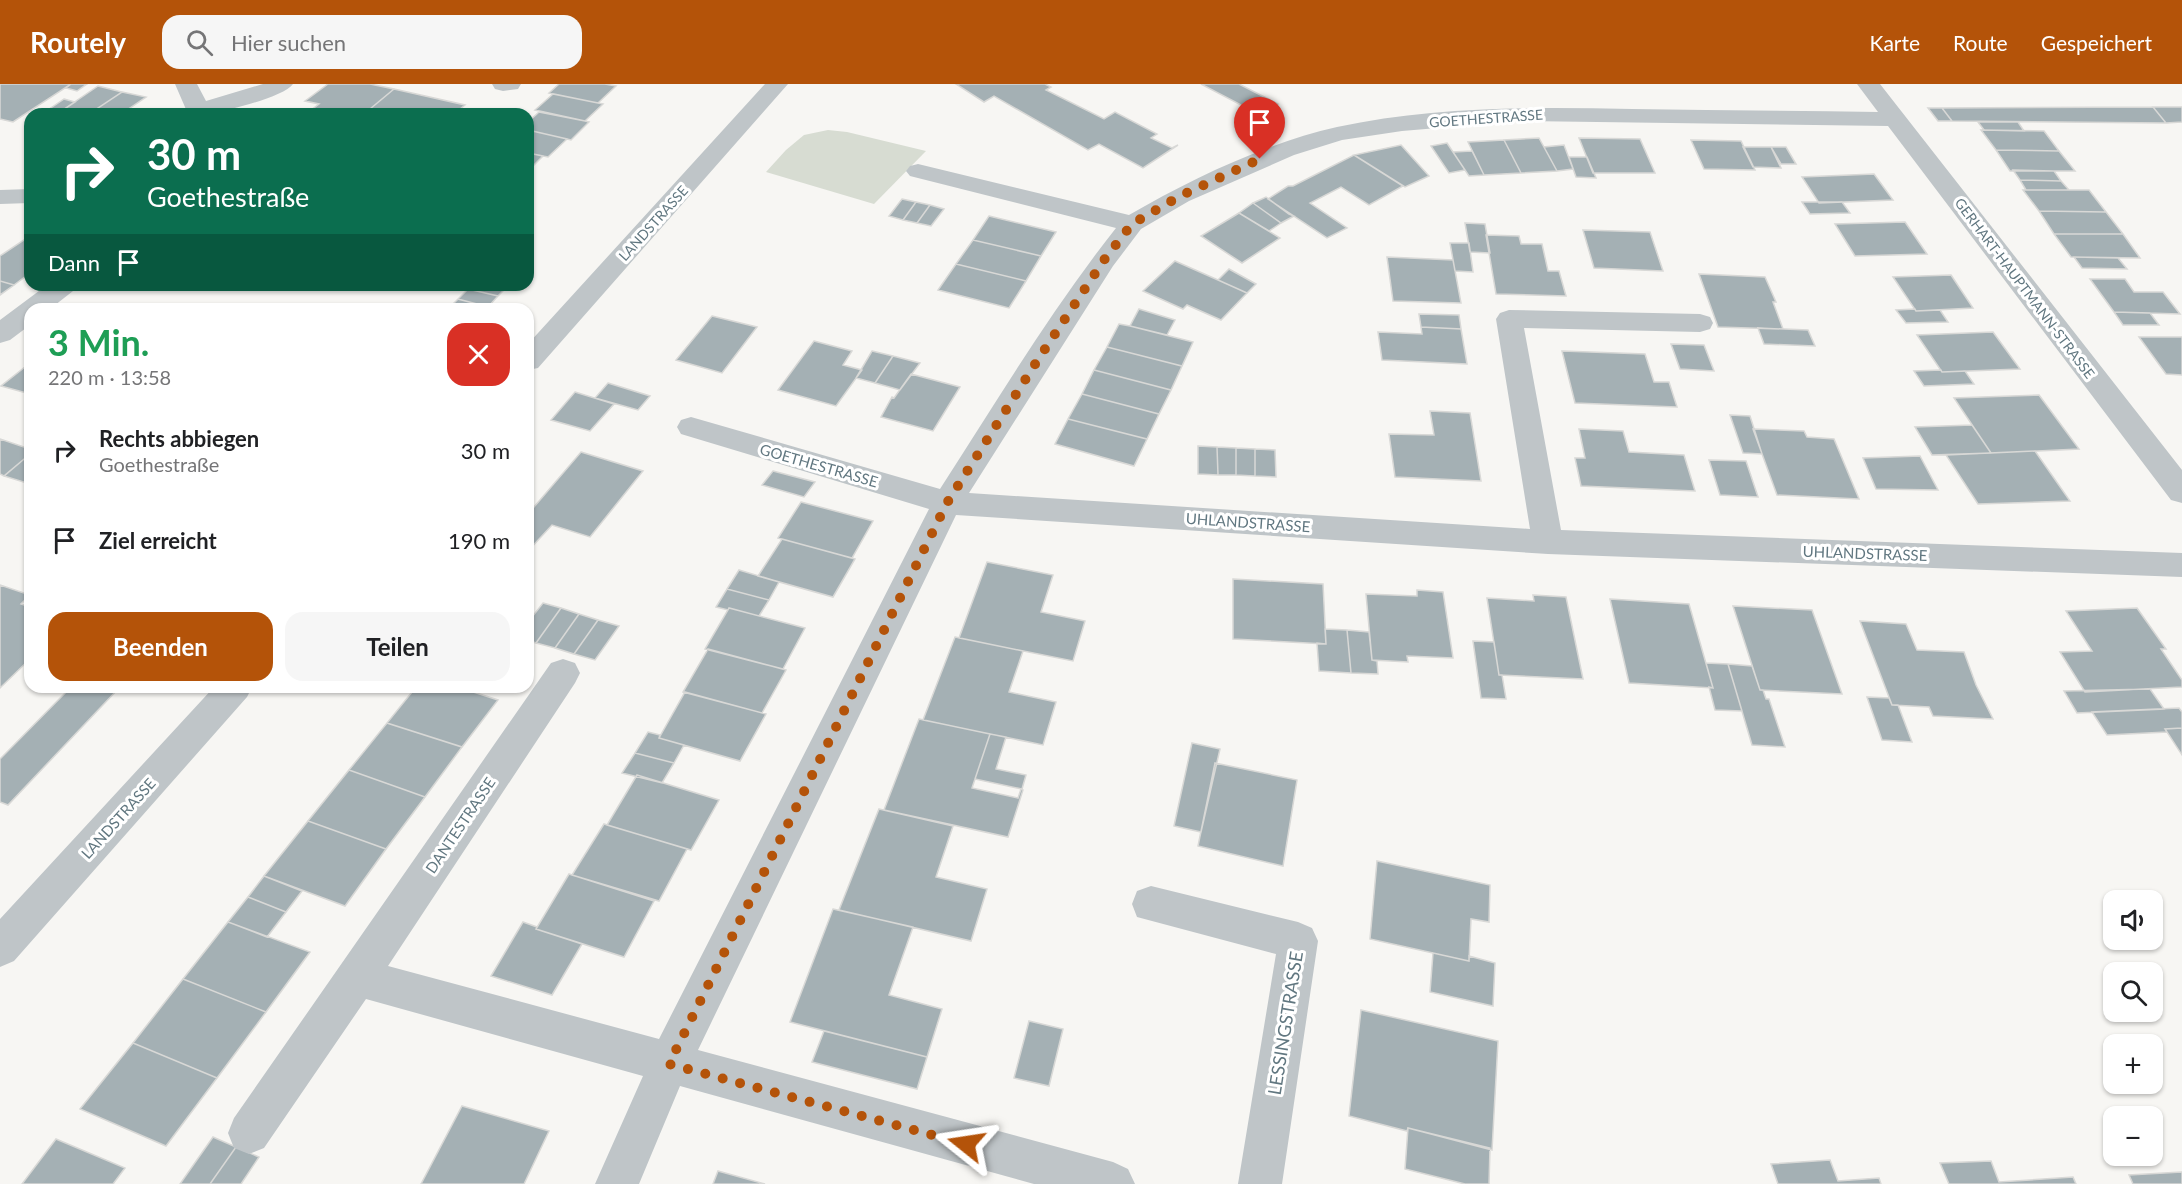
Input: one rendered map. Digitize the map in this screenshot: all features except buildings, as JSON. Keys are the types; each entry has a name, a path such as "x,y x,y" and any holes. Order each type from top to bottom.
{"street":[{"path":"186,84 197,108"},
{"path":"212,108 282,84"},
{"path":"503,84 510,84"},
{"name":"LANDSTRASSE","path":"534,354 777,84"},
{"name":"GERHART-HAUPTMANN-STRASSE","path":"1868,84 2182,492"},
{"name":"GOETHESTRASSE","path":"617,1184 669,1064 947,503 1039,358 1104,260 1132,224 1180,196 1277,153 1339,134 1402,124 1521,114 1895,119"},
{"path":"918,171 1132,224"},
{"path":"0,197 24,196"},
{"path":"40,303 56,291"},
{"path":"0,334 24,315"},
{"path":"1548,542 1509,319 1700,323"},
{"name":"GOETHESTRASSE","path":"691,427 947,503"},
{"name":"UHLANDSTRASSE","path":"947,503 1548,542 2182,565"},
{"name":"DANTESTRASSE","path":"249,1133 563,673"},
{"name":"LANDSTRASSE","path":"0,948 230,693"},
{"name":"LESSINGSTRASSE","path":"1151,904 1298,941 1260,1184"},
{"path":"357,977 1113,1184"}],"shaded area":[{"path":"828,130 847,132 926,151 874,204 766,172 786,150 804,135"}],"route":[{"path":"966,1144 669,1064 947,503 1039,358 1104,260 1132,224 1180,196 1260,159"}]}
